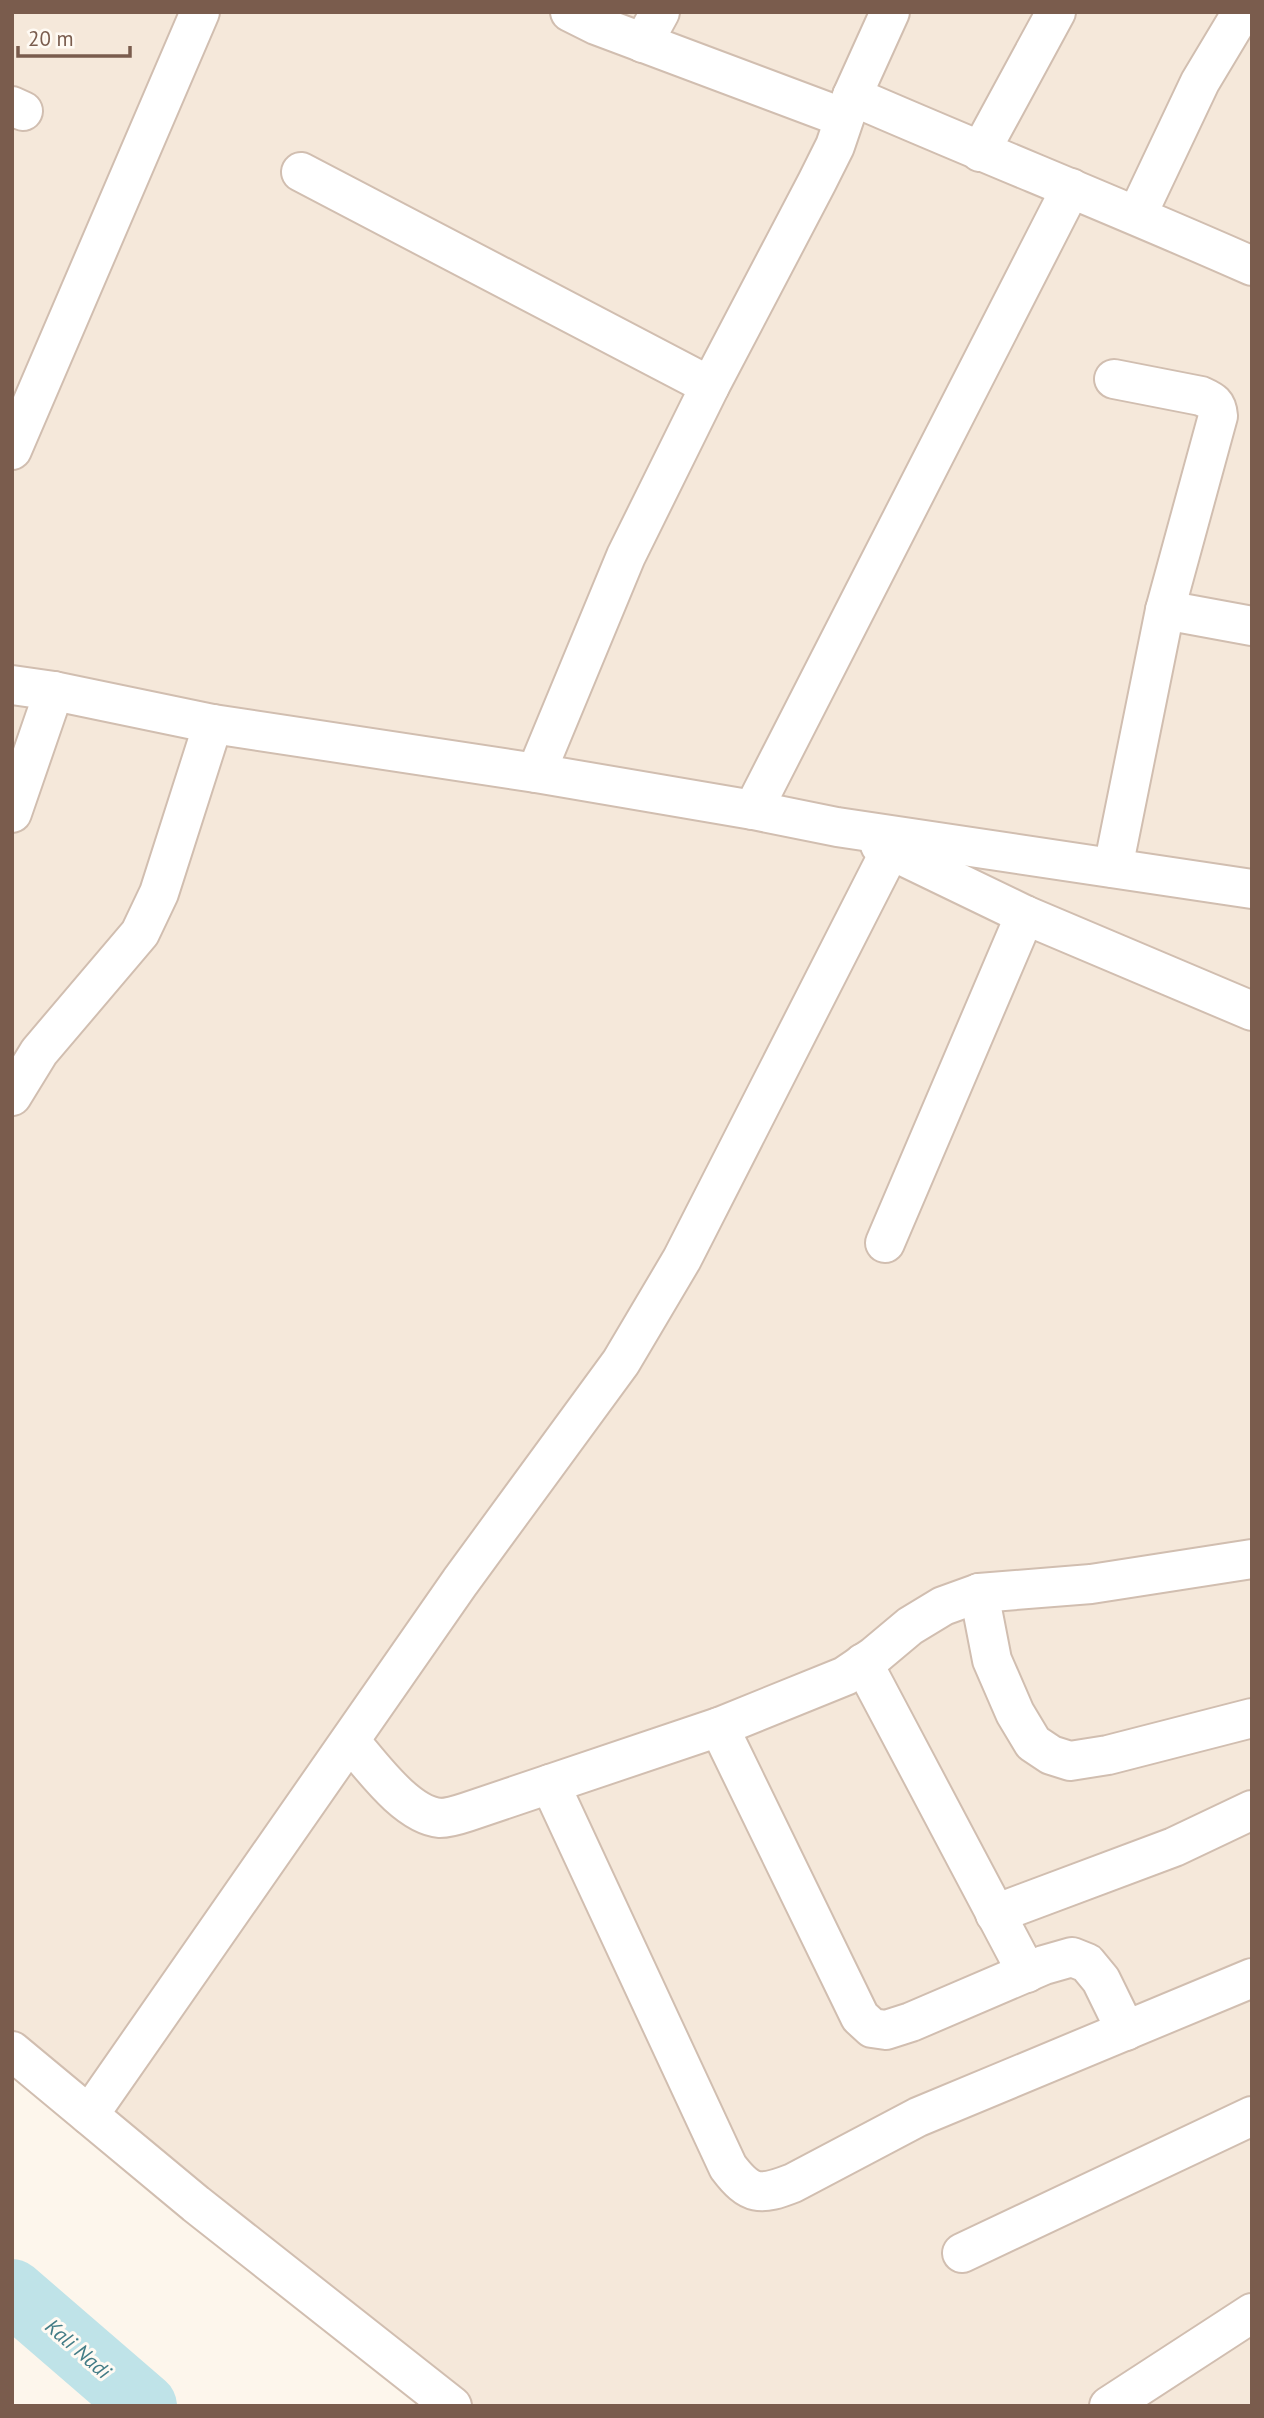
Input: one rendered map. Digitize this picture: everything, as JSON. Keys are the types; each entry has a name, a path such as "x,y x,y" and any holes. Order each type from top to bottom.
{"street":[{"path":"12,450 200,12"},
{"path":"570,12 652,27 848,107 980,152 1071,188 1252,266"},
{"path":"536,773 626,556 710,386 835,146 848,107 890,12"},
{"path":"980,152 1056,12"},
{"path":"1137,215 1200,82 1242,12"},
{"path":"301,172 710,386"},
{"path":"753,810 1071,188"},
{"path":"1113,868 1165,610 1218,416 1217,407 1212,401 1201,397 1114,379"},
{"path":"1165,610 1252,626"},
{"path":"12,685 54,691 213,724 536,773 837,827 1252,889"},
{"path":"12,813 54,691"},
{"path":"12,1096 39,1052 140,933 159,893 213,724"},
{"path":"837,827 891,849 1025,915 1252,1011"},
{"path":"89,2115 460,1582 621,1362 681,1259 891,849"},
{"path":"885,1243 1025,915"},
{"path":"350,1741 384,1781 405,1800 427,1815 443,1818 719,1727 845,1676 910,1626 943,1605 979,1593 1091,1584 1252,1559"},
{"path":"979,1593 992,1660 1015,1713 1033,1743 1051,1755 1070,1761 1108,1755 1252,1718"},
{"path":"863,1664 1027,1973"},
{"path":"719,1727 860,2017 872,2028 886,2030 911,2022 1072,1957 1087,1964 1101,1980 1126,2031"},
{"path":"550,1784 728,2167 741,2185 754,2192 771,2191 793,2183 918,2117 1252,1979"},
{"path":"995,1914 1174,1847 1252,1810"},
{"path":"12,2051 196,2204 452,2406"},
{"path":"962,2253 1252,2116"},
{"path":"1109,2406 1252,2313"}],"shaded area":[{"path":"12,12 1252,12 1252,2406 430,2406 12,2073"}],"waterway":[{"name":"Kali Nadi","path":"12,2292 144,2406"}]}
